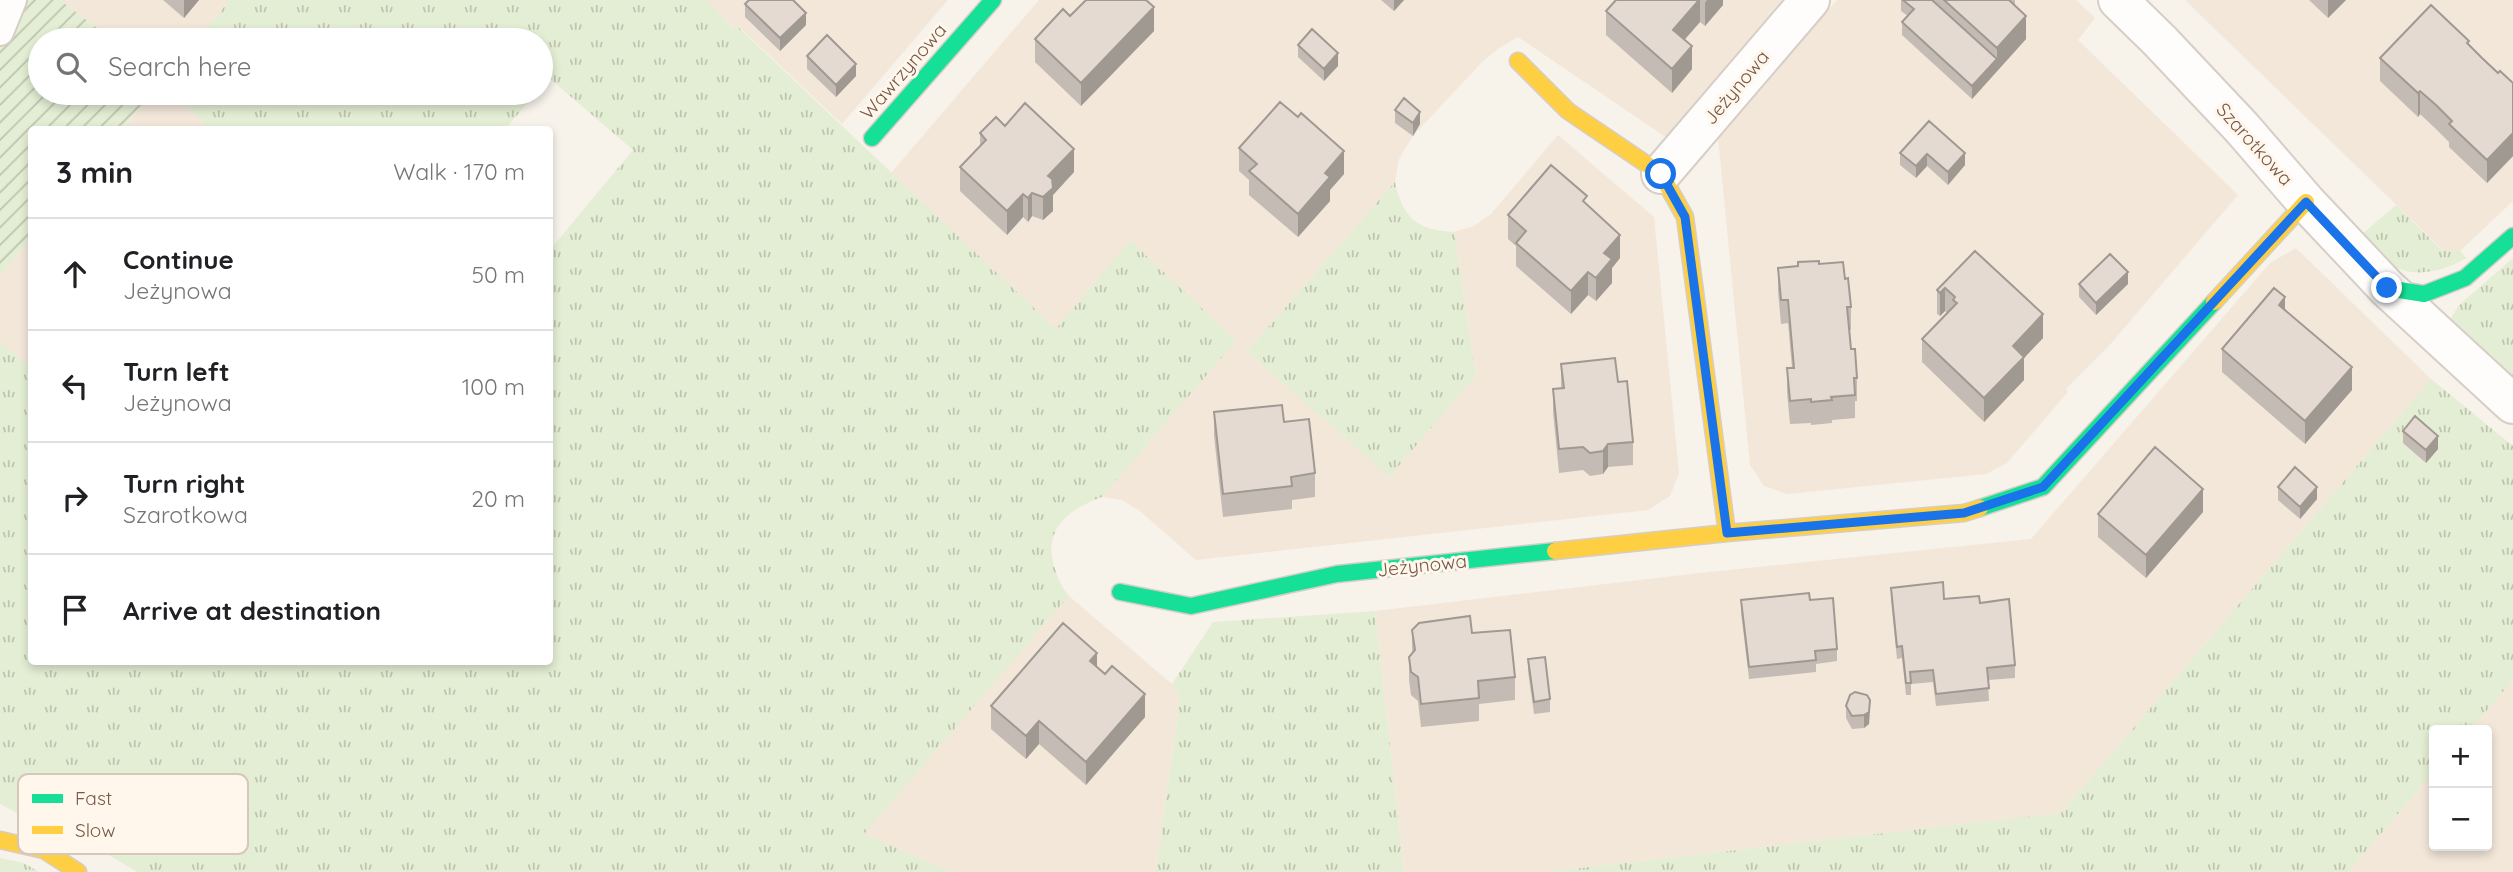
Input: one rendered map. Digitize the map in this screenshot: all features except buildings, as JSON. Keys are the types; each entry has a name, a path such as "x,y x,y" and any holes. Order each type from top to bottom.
{"street":[{"name":"Wawrzynowa","path":"872,138 993,0"},
{"name":"Jeżynowa","path":"1661,174 1810,0"},
{"name":"Szarotkowa","path":"2118,0 2242,128 2306,202 2387,288 2513,404"},
{"path":"1518,61 1568,111 1661,174 1685,217 1727,533"},
{"name":"Jeżynowa","path":"1120,592 1191,606 1337,574 1727,533 1964,513 2043,487 2306,202"},
{"path":"2387,288 2424,294 2465,278 2513,236"},
{"path":"0,840 18,844"},
{"path":"50,854 78,872"}],"lane":[{"path":"0,32 13,0"}],"shaded area":[{"path":"60,0 230,0 206,28 97,28"},
{"path":"705,0 948,0 842,124 738,26 735,29"},
{"path":"1039,0 1798,0 1676,144 1518,37 1499,48 1482,62 1412,137 1399,159 1395,182 1247,351 1389,476 1476,376 1454,232 1474,226 1491,214 1558,135 1654,217 1679,473 1670,496 1648,510 1196,560 1140,511 1122,500 1102,497 1235,341 1056,330 891,173"},
{"path":"1837,0 2076,0 2095,18 2078,40 2238,195 2108,347 2066,389 2068,392 2007,463 1986,474 1787,494 1764,486 1750,465 1718,137"},
{"path":"2185,0 2513,0 2513,201 2460,251 2444,251"},
{"path":"142,105 186,105 206,126 125,126"},
{"path":"28,242 28,365 0,342 0,276"},
{"path":"2296,248 2431,379 2061,813 1545,872 1404,872 1375,611 1700,573 2031,539 2270,263"},
{"path":"1069,596 1172,684 1180,697 1156,872 951,872 863,834"},
{"path":"2513,680 2513,872 2348,872 2429,778 2429,851 2492,851 2492,725 2474,725"}],"green space":[{"path":"0,0 60,0 97,28 28,28 28,105 142,105 124,126 28,126 28,242 0,276"},
{"path":"230,0 706,0 734,29 737,26 1056,329 1130,240 1236,341 1102,497 1069,514 1062,522 1052,541 1052,553 1058,579 1069,596 864,834 951,872 137,872 107,854 248,854 248,774 18,774 18,813 0,804 0,342 28,365 28,665 553,665 553,246 633,150 553,81 553,28 206,28"},
{"path":"186,105 526,105 507,126 206,126"},
{"path":"1395,182 1402,205 1414,220 1430,229 1454,232 1476,376 1389,477 1247,351"},
{"path":"2396,205 2443,251 2460,251 2467,258 2450,266 2421,272 2402,270 2389,263 2360,236"},
{"path":"2513,258 2513,383 2448,324 2458,306"},
{"path":"2431,379 2513,446 2513,680 2474,725 2429,725 2429,778 2348,872 1545,872 2061,813"},
{"path":"1375,611 1404,872 1156,872 1180,697 1172,684 1213,622"},
{"path":"0,858 24,863 39,872 0,872"}],"traffic: fast":[{"path":"872,138 993,0"},
{"path":"2387,288 2424,294 2465,278 2513,236"},
{"path":"1980,508 2043,487 2214,302"},
{"path":"1120,592 1191,606 1337,574 1555,551"}],"traffic: slow":[{"path":"1518,61 1568,111 1661,174 1685,217 1727,533"},
{"path":"2214,302 2306,202"},
{"path":"1555,551 1964,513 1980,508"},
{"path":"0,840 18,844"},
{"path":"50,854 78,872"}],"route":[{"path":"1661,174 1685,217 1727,533 1964,513 2043,487 2306,202 2387,288"}]}
